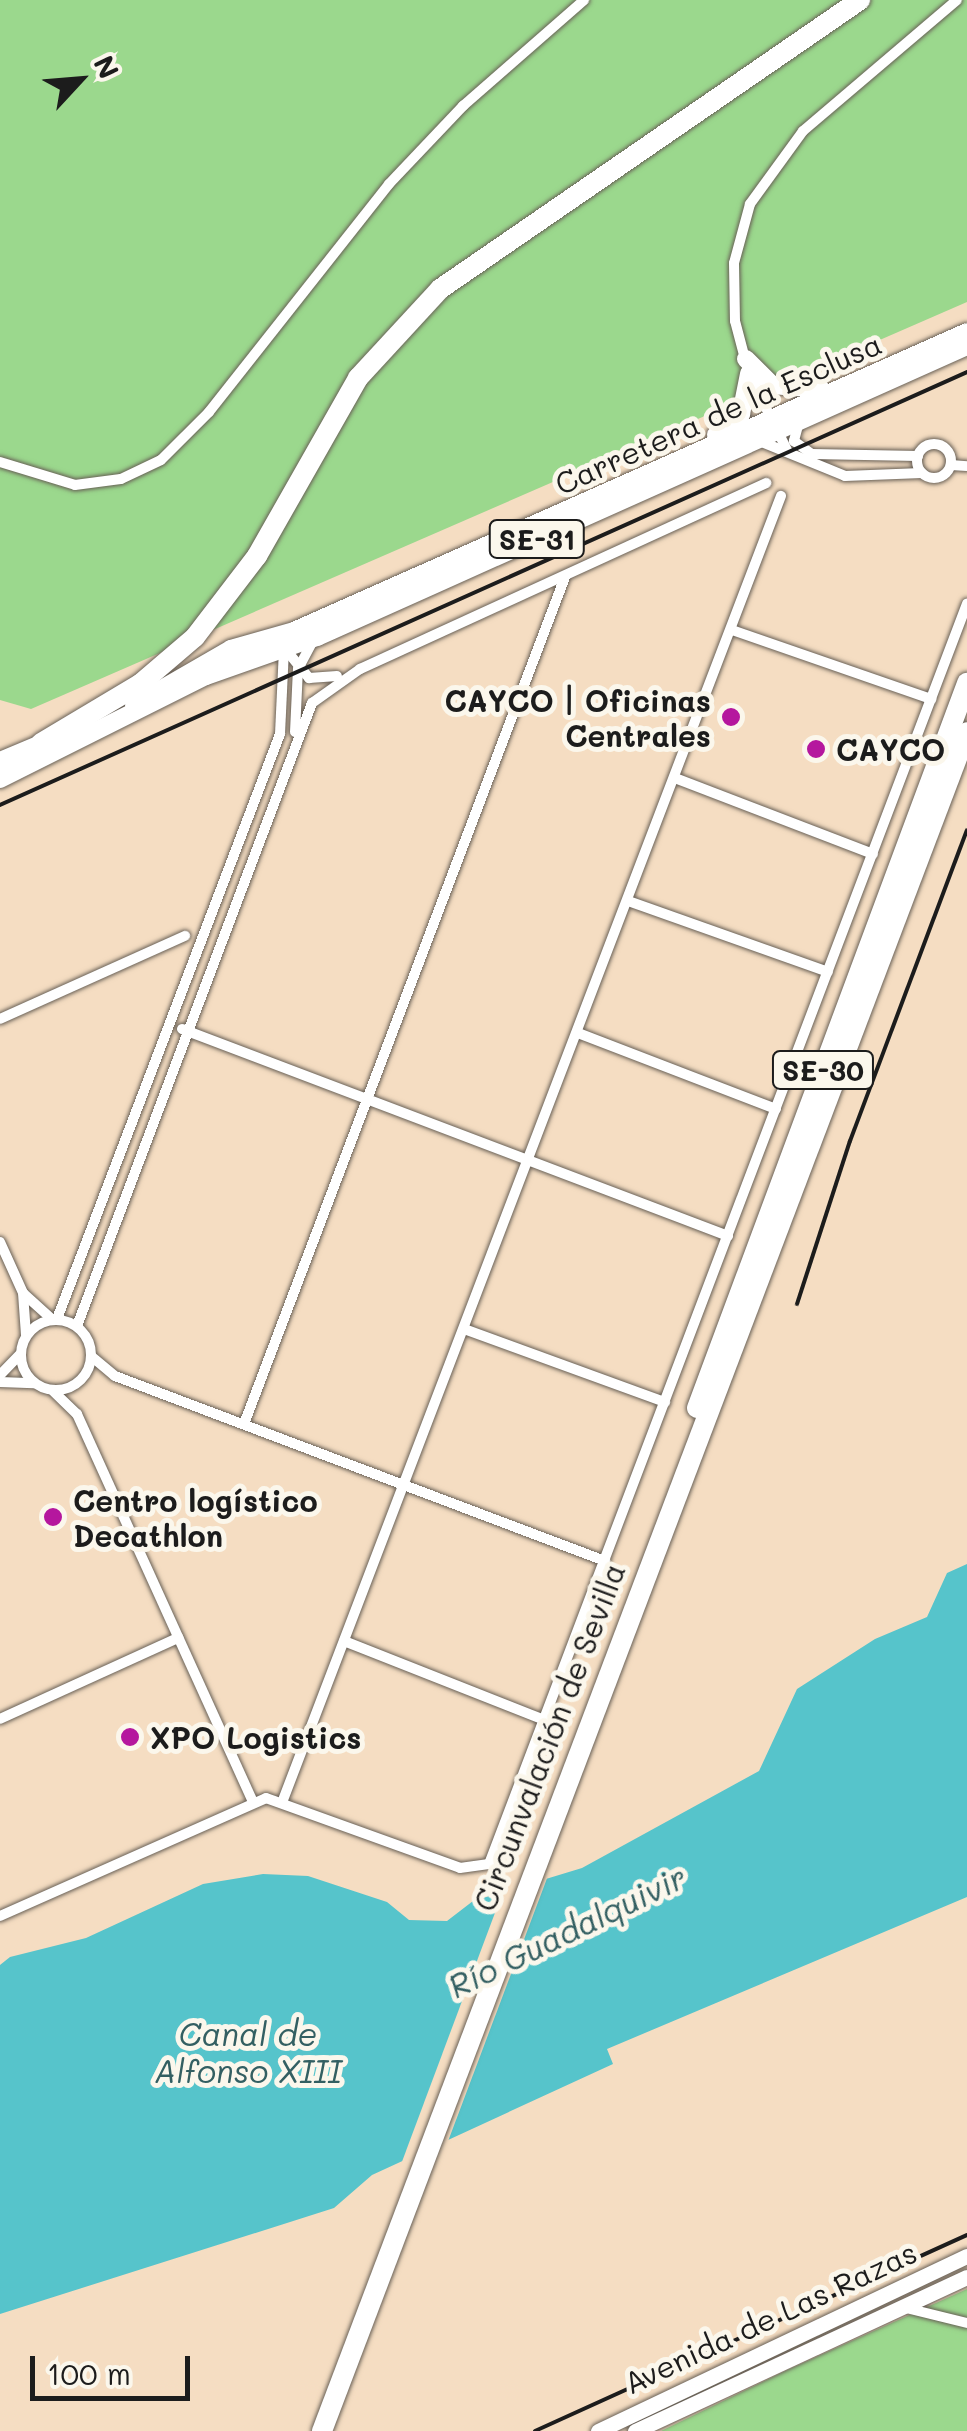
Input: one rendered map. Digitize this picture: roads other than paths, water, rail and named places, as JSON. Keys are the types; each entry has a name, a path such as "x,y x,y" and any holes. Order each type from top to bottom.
{"highway":[{"path":"41,742 140,684 195,637 257,556 358,378 440,289 860,0"},
{"name":"Carretera de la Esclusa","path":"785,421 842,387 967,332"},
{"name":"Carretera de la Esclusa","path":"0,779 267,650 294,631 689,456 967,346"},
{"path":"689,456 740,414 748,366 787,390 842,387"},
{"name":"SE-31","path":"267,650 317,637 756,440 785,421"},
{"name":"Carretera de la Esclusa","path":"0,761 124,712 206,661 267,650"},
{"name":"Circunvalación de Sevilla","path":"686,1458 688,1434 967,683"},
{"name":"Circunvalación de Sevilla","path":"322,2431 686,1458 746,1321 967,732"}],"main road":[{"name":"Avenida de Las Razas","path":"598,2431 967,2256"},
{"name":"Avenida de Las Razas","path":"635,2431 967,2277"}],"street":[{"path":"0,462 76,485 121,478 160,460 209,412 388,184 584,0"},
{"path":"957,0 803,131 764,176 734,263 735,321 748,366 794,441 812,454 918,456 931,444 967,466"},
{"path":"785,421 787,450"},
{"path":"756,440 845,476 922,473 940,478 951,459 967,454"},
{"path":"918,456 922,473"},
{"path":"605,1561 114,1376 92,1356 77,1326 294,738 322,692 353,672 767,483"},
{"path":"283,1800 781,496"},
{"path":"244,1424 564,577"},
{"path":"0,1916 252,1802 283,1800 473,1869 489,1864 967,604"},
{"path":"732,630 931,700"},
{"path":"267,650 294,631"},
{"path":"294,738 298,669 317,637"},
{"path":"267,650 316,681 353,672"},
{"path":"26,1335 55,1320 172,1026 280,734 278,678 267,650"},
{"path":"267,650 278,678"},
{"path":"676,778 873,854"},
{"path":"628,902 828,972"},
{"path":"0,1019 184,936"},
{"path":"172,1026 728,1236"},
{"path":"578,1033 776,1108"},
{"path":"0,1242 23,1293 26,1335 20,1354 0,1379"},
{"path":"23,1293 55,1320 77,1326"},
{"path":"464,1329 665,1402"},
{"path":"20,1354 34,1383"},
{"path":"77,1414 80,1381 92,1356"},
{"path":"52,1390 114,1376"},
{"path":"0,1379 34,1383 52,1390 77,1414 252,1802"},
{"path":"0,1719 178,1638"},
{"path":"344,1641 545,1720"},
{"path":"901,2307 967,2323"}],"water":[{"name":"Canal de Alfonso XIII","path":"967,1564 967,1897 607,2049 613,2064 372,2175 334,2208 0,2314 0,1965 10,1957 86,1938 203,1884 263,1874 308,1876 387,1902 409,1920 447,1921 473,1901 582,1868 759,1771 797,1689 875,1639 927,1617 947,1573"}],"railway":[{"path":"0,805 967,372"},
{"path":"797,1304 850,1141 967,830"},
{"path":"535,2431 967,2235"}],"place":[{"name":"CAYCO | Oficinas Centrales","path":"731,717"},
{"name":"CAYCO","path":"816,749"},
{"name":"Centro logístico Decathlon","path":"53,1517"},
{"name":"XPO Logistics","path":"130,1737"}],"water label":[{"name":"Río Guadalquivir","path":"567,1931"}]}
